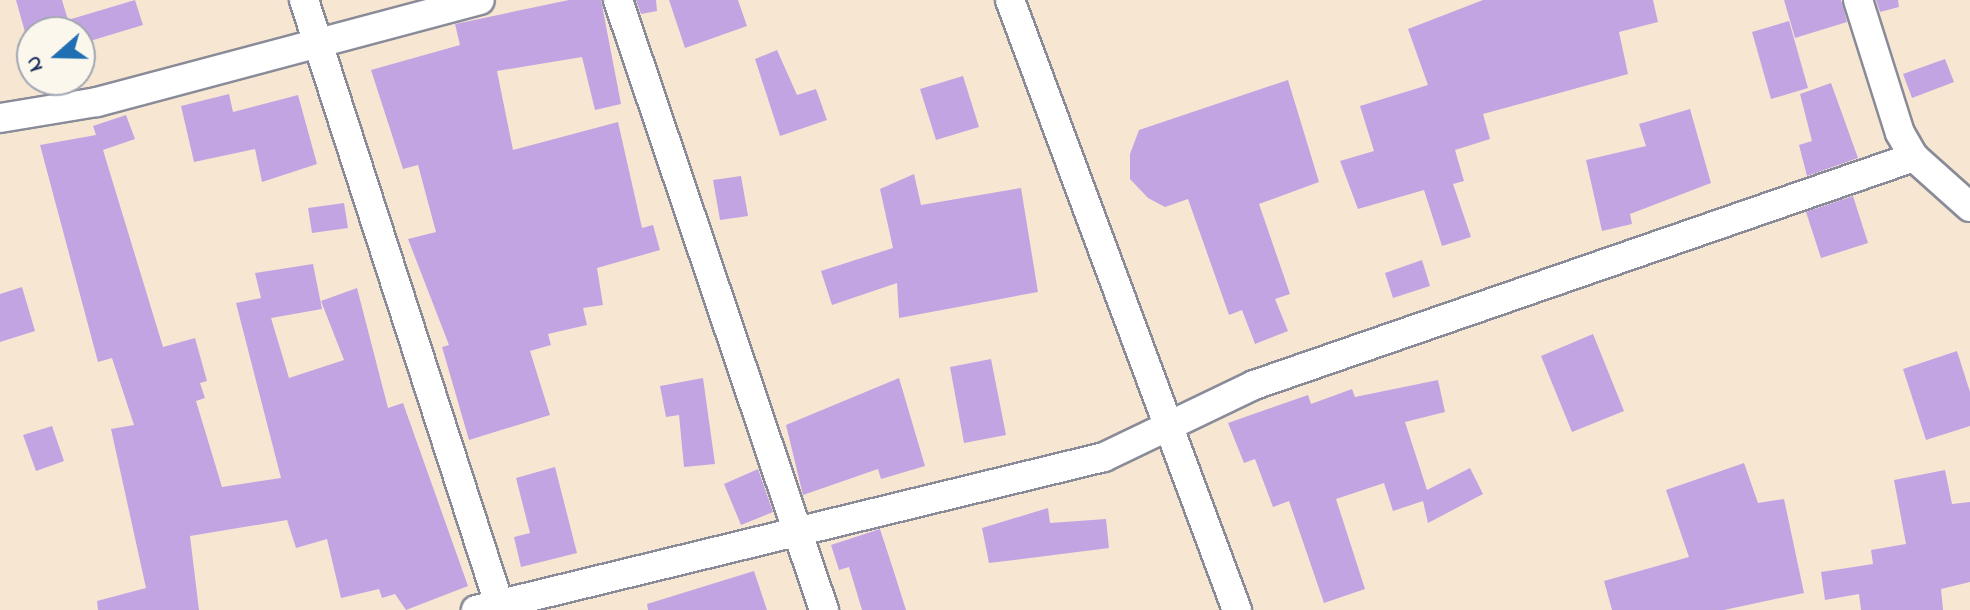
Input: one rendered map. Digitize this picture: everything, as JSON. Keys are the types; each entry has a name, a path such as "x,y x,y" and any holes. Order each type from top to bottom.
{"street":[{"path":"304,0 492,608 797,529 1104,457 1170,430 1254,385 1914,157"},
{"path":"0,118 97,102 480,0"},
{"path":"618,0 824,610"},
{"path":"1010,0 1237,610"},
{"path":"1858,0 1890,109 1914,157 1970,207"}],"building":[{"path":"16,0 62,0 67,16 20,16"},
{"path":"135,0 143,25 96,39 96,16 81,16"},
{"path":"569,0 601,0 621,104 595,110 582,57 497,71 513,150 618,122 642,228 653,225 660,250 597,268 603,305 583,308 587,325 548,334 551,345 530,351 550,415 469,440 442,347 449,345 408,239 436,232 418,165 403,169 371,70 460,45 455,24"},
{"path":"636,0 656,0 657,11 641,14"},
{"path":"669,0 738,0 747,26 685,48"},
{"path":"1483,0 1653,0 1658,22 1619,32 1628,74 1483,114 1490,139 1455,150 1464,181 1453,184 1471,237 1442,246 1424,190 1358,209 1340,161 1374,151 1360,106 1428,85 1408,29"},
{"path":"1784,0 1841,0 1847,22 1795,38"},
{"path":"1876,0 1898,0 1899,7 1880,12"},
{"path":"1789,21 1808,88 1771,99 1752,32"},
{"path":"777,50 797,95 816,89 827,120 780,136 755,59"},
{"path":"1945,59 1954,82 1912,98 1903,74"},
{"path":"963,76 979,127 936,140 920,89"},
{"path":"1288,80 1319,182 1259,204 1290,294 1275,299 1288,331 1255,344 1242,310 1229,315 1188,199 1165,207 1148,198 1130,179 1130,154 1139,130"},
{"path":"1831,83 1858,158 1807,176 1799,145 1812,141 1800,94"},
{"path":"229,94 233,112 298,95 317,164 262,182 255,149 194,162 181,106"},
{"path":"1690,109 1711,183 1630,214 1632,224 1602,231 1586,160 1646,146 1639,124"},
{"path":"126,115 135,139 103,150 163,347 195,338 207,381 200,383 205,398 196,401 222,487 281,478 236,303 261,298 255,273 313,264 322,309 271,318 289,378 344,360 321,301 357,288 388,408 403,403 468,586 406,610 395,594 382,598 379,589 341,598 327,539 296,548 287,520 190,536 199,610 98,610 97,601 146,588 111,429 134,425 112,358 98,362 40,145 96,135 93,126"},
{"path":"914,174 921,205 1021,188 1038,292 899,318 897,283 832,305 821,271 893,248 880,189"},
{"path":"741,176 748,216 720,220 713,180"},
{"path":"1853,196 1868,243 1821,258 1806,212"},
{"path":"344,203 348,228 312,233 308,208"},
{"path":"1422,260 1430,286 1393,298 1385,273"},
{"path":"22,287 35,331 0,342 0,294"},
{"path":"1593,334 1624,411 1572,432 1541,356"},
{"path":"1957,351 1970,392 1970,426 1926,440 1903,369"},
{"path":"991,359 1006,435 964,443 950,367"},
{"path":"703,378 715,464 684,467 679,415 666,417 660,386"},
{"path":"899,378 925,466 881,479 878,469 803,495 786,425"},
{"path":"1438,380 1445,412 1405,422 1427,490 1470,468 1483,494 1428,523 1423,501 1393,511 1384,483 1336,499 1365,589 1324,603 1289,501 1273,507 1255,459 1244,463 1228,423 1308,395 1311,404 1352,389 1355,397"},
{"path":"52,426 64,461 36,471 23,435"},
{"path":"1744,463 1758,503 1784,499 1804,593 1724,610 1612,610 1604,581 1689,557 1666,490"},
{"path":"555,467 577,553 521,567 514,537 530,533 516,478"},
{"path":"758,469 773,512 741,525 724,484"},
{"path":"1945,470 1952,504 1970,502 1970,582 1941,589 1943,610 1861,610 1859,594 1825,600 1821,572 1873,564 1871,550 1906,544 1894,480"},
{"path":"1048,508 1050,523 1106,519 1109,548 989,563 982,528"},
{"path":"880,529 906,610 862,610 849,567 839,570 831,545"},
{"path":"754,571 767,610 648,610 647,604"}]}
